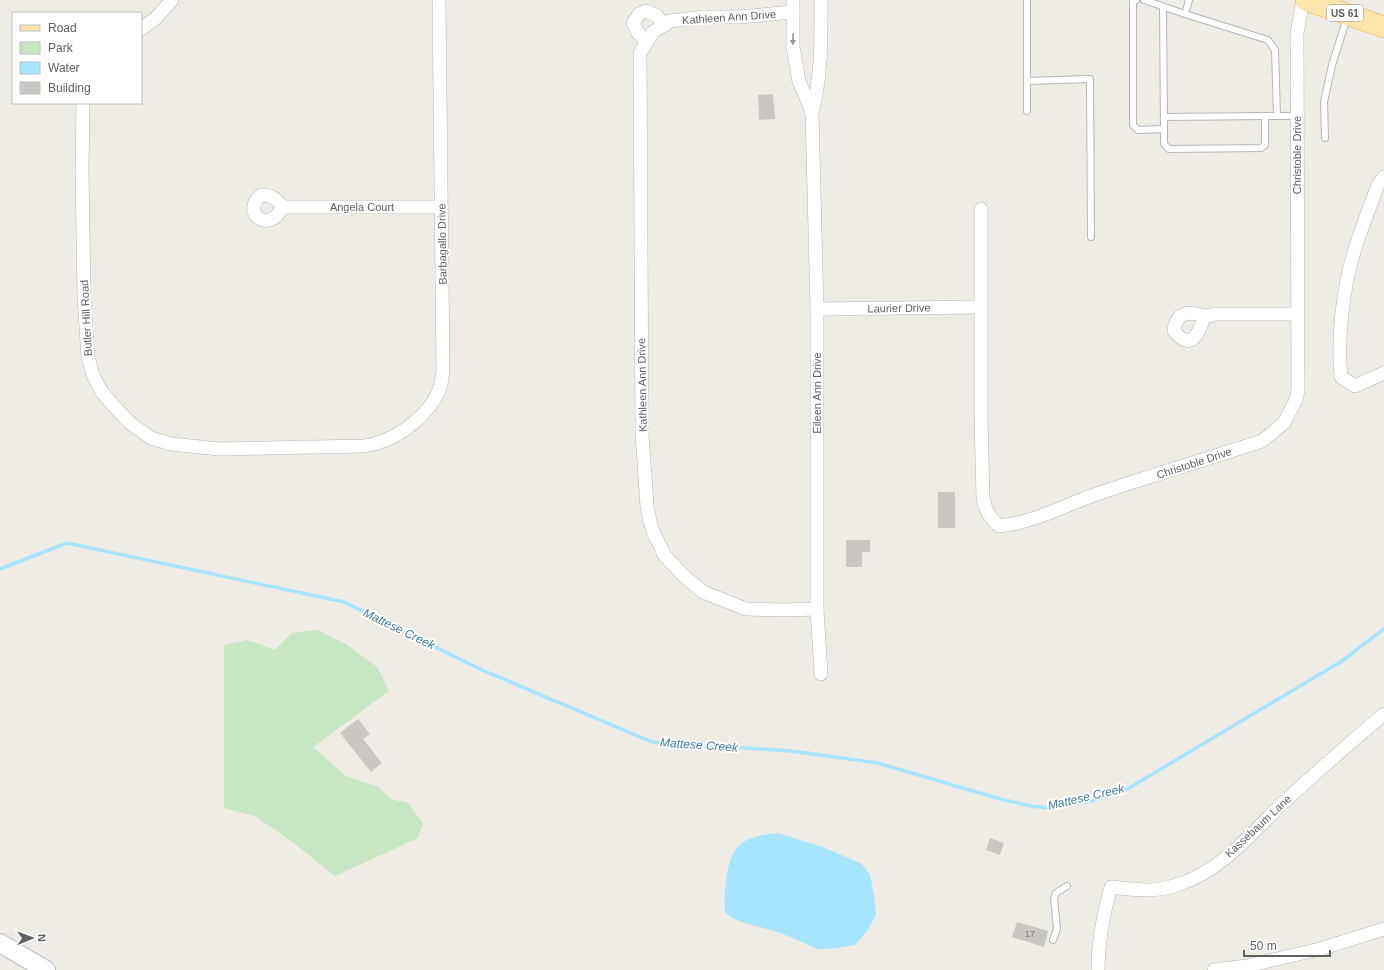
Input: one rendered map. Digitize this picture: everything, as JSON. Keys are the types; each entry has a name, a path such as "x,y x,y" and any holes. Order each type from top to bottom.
{"main road":[{"name":"US 61","path":"1306,0 1384,27"}],"street":[{"path":"142,28 156,18 172,0"},
{"name":"Barbagallo Drive","path":"364,446 378,444 388,440 406,428 422,414 436,397 442,383 439,0"},
{"name":"Eileen Ann Drive","path":"821,0 820,68 817,92 812,112 817,310 817,609 821,674"},
{"name":"Christoble Drive","path":"981,209 981,418 983,497 984,508 990,518 999,526 1038,518 1096,494 1262,441 1284,423 1296,400 1298,390 1297,33 1303,0"},
{"name":"Eileen Ann Drive","path":"793,6 793,46 799,81 812,112"},
{"name":"Kathleen Ann Drive","path":"793,6 739,17 704,17 670,21 653,32 640,53 642,434 646,506 650,522 665,556 684,576 703,592 746,609 817,609"},
{"path":"647,42 638,33 633,23 639,14 646,12 657,16 665,24"},
{"name":"Butler Hill Road","path":"83,104 82,169 84,298 88,357 93,375 101,391 130,424 151,438 171,444 219,449 364,446"},
{"path":"1384,177 1378,185 1354,252 1344,296 1339,357 1341,377 1355,386 1384,373"},
{"name":"Angela Court","path":"282,207 441,207"},
{"name":"Laurier Drive","path":"817,310 981,307"},
{"path":"1204,316 1215,314 1297,314"},
{"name":"Kassebaum Lane","path":"1098,970 1103,915 1111,887 1149,891 1181,884 1200,876 1233,851 1285,801 1384,714"},
{"path":"1214,970 1247,966 1320,949 1384,928"},
{"path":"0,944 46,970"}],"lane":[{"path":"1027,0 1027,111"},
{"path":"1136,0 1133,2 1133,125 1138,130 1164,129"},
{"path":"1144,0 1268,40 1275,50 1277,116"},
{"path":"1185,14 1189,0"},
{"path":"1163,7 1164,144 1169,149 1261,148 1265,144 1265,116"},
{"path":"1325,138 1324,102 1332,65 1348,15"},
{"path":"1027,81 1090,79 1091,236"},
{"path":"1164,116 1297,116"},
{"path":"1053,940 1057,930 1054,898 1056,893 1067,886"}],"green space":[{"path":"317,630 346,644 377,667 389,691 313,747 346,776 379,787 390,799 408,803 423,823 418,838 335,876 291,841 255,816 224,808 224,645 248,640 275,650 292,633"}],"water":[{"path":"777,833 823,847 862,864 870,875 876,915 868,930 855,945 818,949 781,933 732,918 725,912 727,874 733,854 742,843 749,839 757,836"}],"building":[{"path":"773,94 775,119 759,120 758,95"},
{"path":"938,492 955,492 955,528 938,528"},
{"path":"846,540 870,540 870,552 862,552 862,567 846,567"},
{"path":"358,719 370,734 363,739 382,763 371,772 340,733"},
{"path":"990,838 1004,843 1000,855 986,850"},
{"path":"1017,922 1048,931 1044,947 1012,937"}],"waterway":[{"name":"Mattese Creek","path":"0,569 67,543 344,602 482,670 652,742 791,751 878,763 1000,799 1031,806 1049,808 1091,801 1124,791 1342,661 1384,629"}]}
